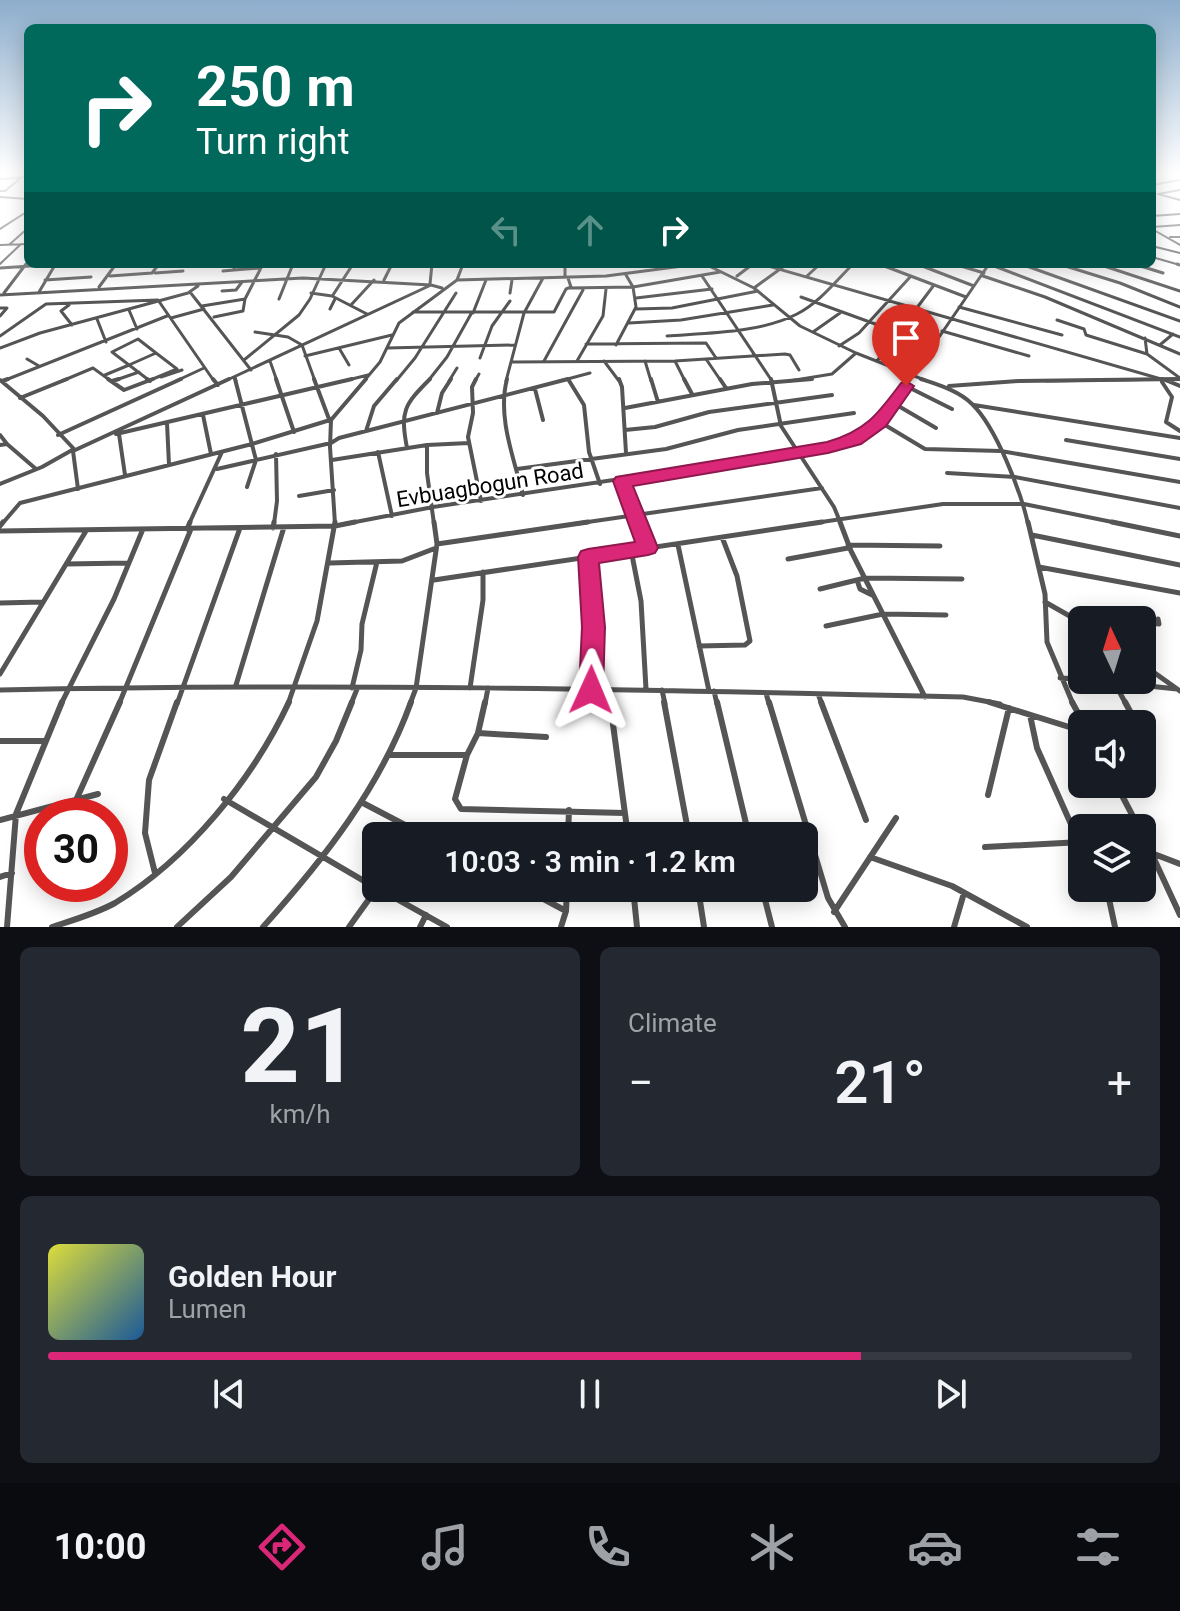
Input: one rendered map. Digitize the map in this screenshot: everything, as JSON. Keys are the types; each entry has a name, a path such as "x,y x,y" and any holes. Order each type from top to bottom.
{"street":[{"path":"0,229 20,216"},
{"path":"1156,227 1180,225"},
{"path":"1156,230 1180,245"},
{"path":"10,244 24,232"},
{"path":"1156,236 1180,237"},
{"path":"0,245 21,244"},
{"path":"0,266 21,244"},
{"path":"1156,247 1180,253"},
{"path":"1156,258 1178,264"},
{"path":"0,266 24,264"},
{"path":"1,294 24,268"},
{"path":"39,293 55,268"},
{"path":"97,289 114,268"},
{"path":"153,273 156,268"},
{"path":"223,271 248,268"},
{"path":"213,318 243,311 245,299 261,268"},
{"path":"279,299 292,268"},
{"path":"244,360 292,320 309,300 315,279 323,268"},
{"path":"330,309 350,268"},
{"path":"384,281 390,268"},
{"path":"431,285 432,268"},
{"path":"457,280 462,268"},
{"path":"410,312 556,311 572,285 566,268"},
{"path":"0,529 20,503 252,444 330,420 369,374 410,312 457,280 626,275 672,268"},
{"path":"721,268 756,289 788,318 813,332 856,353 947,386 974,405 1015,477 1039,567 1047,642 1060,678 1077,710"},
{"path":"735,276 749,268"},
{"path":"777,268 1180,386"},
{"path":"807,276 816,268"},
{"path":"667,336 701,334 788,318 815,302 849,268"},
{"path":"890,268 967,297"},
{"path":"928,268 975,286"},
{"path":"966,268 1180,354"},
{"name":"Evbuagbogun Road","path":"0,529 86,531 335,526 433,507 798,453 855,440 880,422 895,404 987,268"},
{"path":"1000,268 1180,337"},
{"path":"1032,268 1180,321"},
{"path":"1072,268 1180,307"},
{"path":"1110,268 1180,291"},
{"path":"1147,268 1163,273"},
{"path":"636,309 672,308 756,289 781,269"},
{"path":"110,276 183,271"},
{"path":"568,288 633,287 723,271"},
{"path":"616,345 636,309 633,287 626,275"},
{"path":"606,276 613,287"},
{"path":"702,276 773,382 781,426 838,518 925,697"},
{"path":"839,346 859,333 911,276"},
{"path":"45,280 91,277"},
{"path":"523,495 502,397 524,313 543,278"},
{"path":"1,294 315,279 374,280 442,288"},
{"path":"351,305 374,280"},
{"path":"407,448 401,422 408,400 444,363 472,313 486,280"},
{"path":"510,293 512,280"},
{"path":"222,291 236,290 242,282"},
{"path":"0,348 190,292 200,285"},
{"path":"0,484 431,285"},
{"path":"877,361 934,285"},
{"path":"577,361 608,303 606,289"},
{"path":"636,298 712,289"},
{"path":"544,361 583,290"},
{"path":"190,292 251,370"},
{"path":"311,293 334,298 368,314"},
{"path":"366,431 374,406 421,347 456,293"},
{"path":"801,297 933,345"},
{"path":"78,489 73,451 43,416 1,380 170,317 245,299"},
{"path":"0,336 43,305 158,300"},
{"path":"158,300 218,385"},
{"path":"480,358 510,301"},
{"path":"70,304 61,311 72,325"},
{"path":"629,323 681,320 773,305"},
{"path":"959,307 1062,335"},
{"path":"0,308 7,308 0,316"},
{"path":"129,310 137,329"},
{"path":"813,332 841,312"},
{"path":"97,319 106,342"},
{"path":"1057,320 1084,329 1086,335 1147,354 1180,379"},
{"path":"942,331 1029,356"},
{"path":"52,927 115,902 155,873 184,846 224,799 278,724 294,688 330,563 335,526 330,420 302,345 288,337 255,332"},
{"path":"305,356 393,334"},
{"path":"701,334 716,358"},
{"path":"1161,344 1173,334"},
{"path":"1145,338 1147,354"},
{"path":"20,398 93,368 124,390 150,381 177,367 138,339 112,350 150,381"},
{"path":"586,344 706,343"},
{"path":"387,348 515,345"},
{"path":"339,348 349,365"},
{"path":"104,375 156,353"},
{"path":"625,408 726,388 832,374 856,353"},
{"path":"512,362 675,361 787,354 799,370"},
{"path":"27,359 39,366"},
{"path":"706,359 726,388"},
{"path":"270,361 294,432"},
{"path":"604,361 620,379 625,408 626,453"},
{"path":"645,361 658,402"},
{"path":"675,361 692,394"},
{"path":"58,435 204,368"},
{"path":"437,413 442,393 457,368"},
{"path":"159,377 182,370"},
{"path":"112,381 139,372"},
{"path":"217,469 331,443 366,431 590,373"},
{"path":"110,435 369,374"},
{"path":"479,374 472,387 469,443 481,501"},
{"path":"235,377 256,460 247,487"},
{"path":"568,379 587,412 591,458 600,484"},
{"path":"947,386 1019,381 1180,379"},
{"path":"1165,381 1163,388 1172,397 1166,422 1180,431"},
{"path":"906,386 952,409"},
{"path":"535,389 543,420"},
{"path":"625,430 655,427 709,412 832,395"},
{"path":"895,404 936,428"},
{"path":"974,405 1180,438"},
{"path":"517,469 681,447 738,430 854,413"},
{"path":"203,415 211,454"},
{"path":"880,422 922,448 1001,451 1180,482"},
{"path":"167,423 169,465"},
{"path":"119,434 125,476"},
{"path":"0,435 37,469"},
{"path":"1066,440 1180,459"},
{"path":"332,460 427,445 469,443"},
{"path":"0,445 7,444"},
{"path":"263,927 363,803 390,755 416,688 437,546 427,473 427,445"},
{"path":"77,798 126,688 222,452"},
{"path":"378,452 392,516"},
{"path":"273,528 277,501 276,454"},
{"path":"947,473 1015,477 1180,508"},
{"path":"622,481 648,548"},
{"path":"330,563 407,560 437,546 822,488"},
{"path":"299,496 334,490"},
{"path":"434,580 936,504 1024,504 1180,536"},
{"path":"236,685 284,527"},
{"path":"155,873 145,833 146,802 154,763 240,528"},
{"path":"7,927 16,814 68,688 114,599 143,529"},
{"path":"0,674 86,531"},
{"path":"1032,535 1180,565"},
{"path":"699,646 745,645 750,641 737,576 722,537"},
{"path":"677,544 699,646 745,822"},
{"path":"788,559 849,546 940,546"},
{"path":"631,550 641,583 646,689"},
{"path":"588,557 593,627 591,690"},
{"path":"177,927 223,885 316,777 336,741 355,688 362,624 377,562"},
{"path":"66,564 129,563"},
{"path":"1039,567 1179,595"},
{"path":"470,688 483,600 483,572"},
{"path":"820,589 865,578 962,579"},
{"path":"857,580 860,589 874,596"},
{"path":"0,603 42,602"},
{"path":"1045,602 1068,615"},
{"path":"826,626 883,614 946,615"},
{"path":"1156,625 1159,624 1158,619"},
{"path":"1156,674 1178,690"},
{"path":"1060,678 1068,678"},
{"path":"0,690 236,685 294,688 646,689 925,697 983,699 1068,727"},
{"path":"1156,687 1178,690"},
{"path":"488,688 478,733 467,755 455,799 461,809 625,813"},
{"path":"662,690 686,822"},
{"path":"609,691 626,822"},
{"path":"766,693 834,912 845,927"},
{"path":"818,694 866,820"},
{"path":"988,795 1009,707"},
{"path":"1030,715 1037,748 1068,816"},
{"path":"478,733 546,737"},
{"path":"0,741 45,741"},
{"path":"390,755 467,755"},
{"path":"77,798 98,794"},
{"path":"224,799 362,878"},
{"path":"363,803 399,822"},
{"path":"569,810 569,822"},
{"path":"0,820 24,812"},
{"path":"834,912 896,818"},
{"path":"985,847 1068,843"},
{"path":"1156,855 1180,864"},
{"path":"870,857 964,893 1027,927"},
{"path":"1156,862 1180,915"},
{"path":"0,877 12,873"},
{"path":"954,927 964,893"},
{"path":"349,927 367,902"},
{"path":"404,902 447,927"},
{"path":"549,902 566,911"},
{"path":"561,927 566,902"},
{"path":"634,902 637,927"},
{"path":"700,902 704,927"},
{"path":"766,902 772,927"},
{"path":"1110,902 1115,927"},
{"path":"420,927 427,914"}],"route":[{"path":"591,690 593,627 588,557 648,548 622,481 828,448 855,440 869,433 880,422 906,386"}]}
